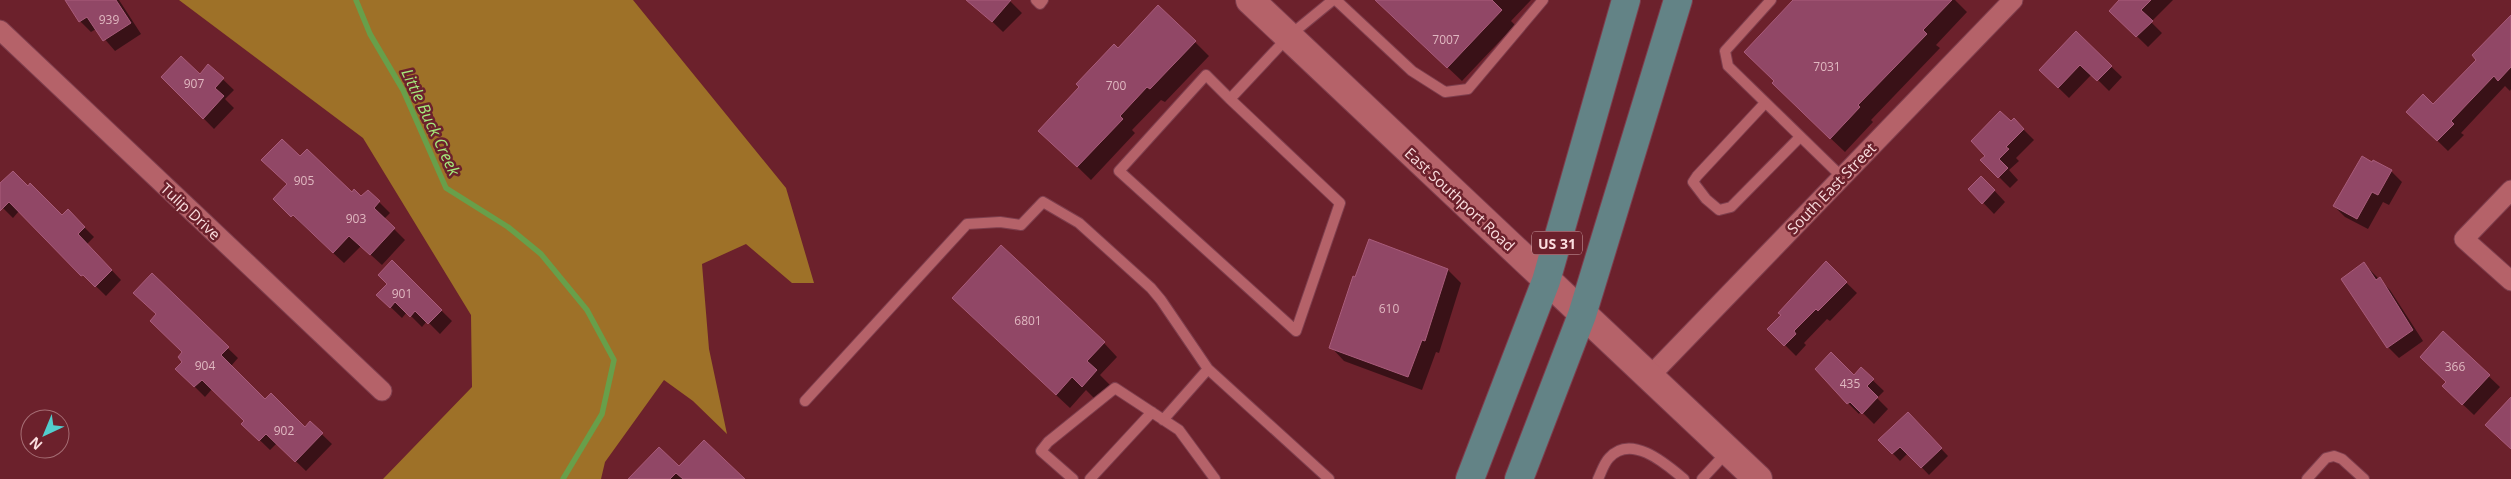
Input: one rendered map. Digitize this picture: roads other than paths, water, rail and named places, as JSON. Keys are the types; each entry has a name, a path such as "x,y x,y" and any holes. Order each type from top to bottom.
{"main road":[{"name":"East Southport Road","path":"1250,0 1758,479"},
{"name":"US 31","path":"1518,479 1582,315 1678,0"},
{"name":"US 31","path":"1470,479 1546,281 1623,1"}],"street":[{"name":"South East Street","path":"1649,377 2012,0"},
{"name":"Tulip Drive","path":"0,30 382,392"},
{"path":"2511,190 2464,239 2511,281"}],"lane":[{"path":"1036,0 1040,4 1043,0"},
{"path":"1230,99 1289,36 1334,0 1412,71 1445,92 1468,89 1543,0"},
{"path":"1771,0 1725,51 1728,66 1733,73 1842,177"},
{"path":"1206,75 1230,99 1340,203 1296,331 1119,170 1206,75"},
{"path":"1765,103 1693,182 1706,199 1719,210 1731,207 1800,137"},
{"path":"805,401 967,224 1000,222 1021,226 1043,202 1079,222 1150,288 1162,300 1208,369 1329,479"},
{"path":"1163,420 1208,369"},
{"path":"1073,479 1041,451 1048,442 1115,388 1179,430 1214,479"},
{"path":"1090,479 1152,412"},
{"path":"1598,479 1609,457 1625,449 1640,450 1665,462 1684,479"},
{"path":"1702,479 1728,451"},
{"path":"2307,479 2326,458 2334,456 2342,459 2364,479"}],"waterway":[{"name":"Little Buck Creek","path":"356,0 370,34 403,90 446,188 508,227 541,254 587,310 614,360 602,414 563,479"}]}
